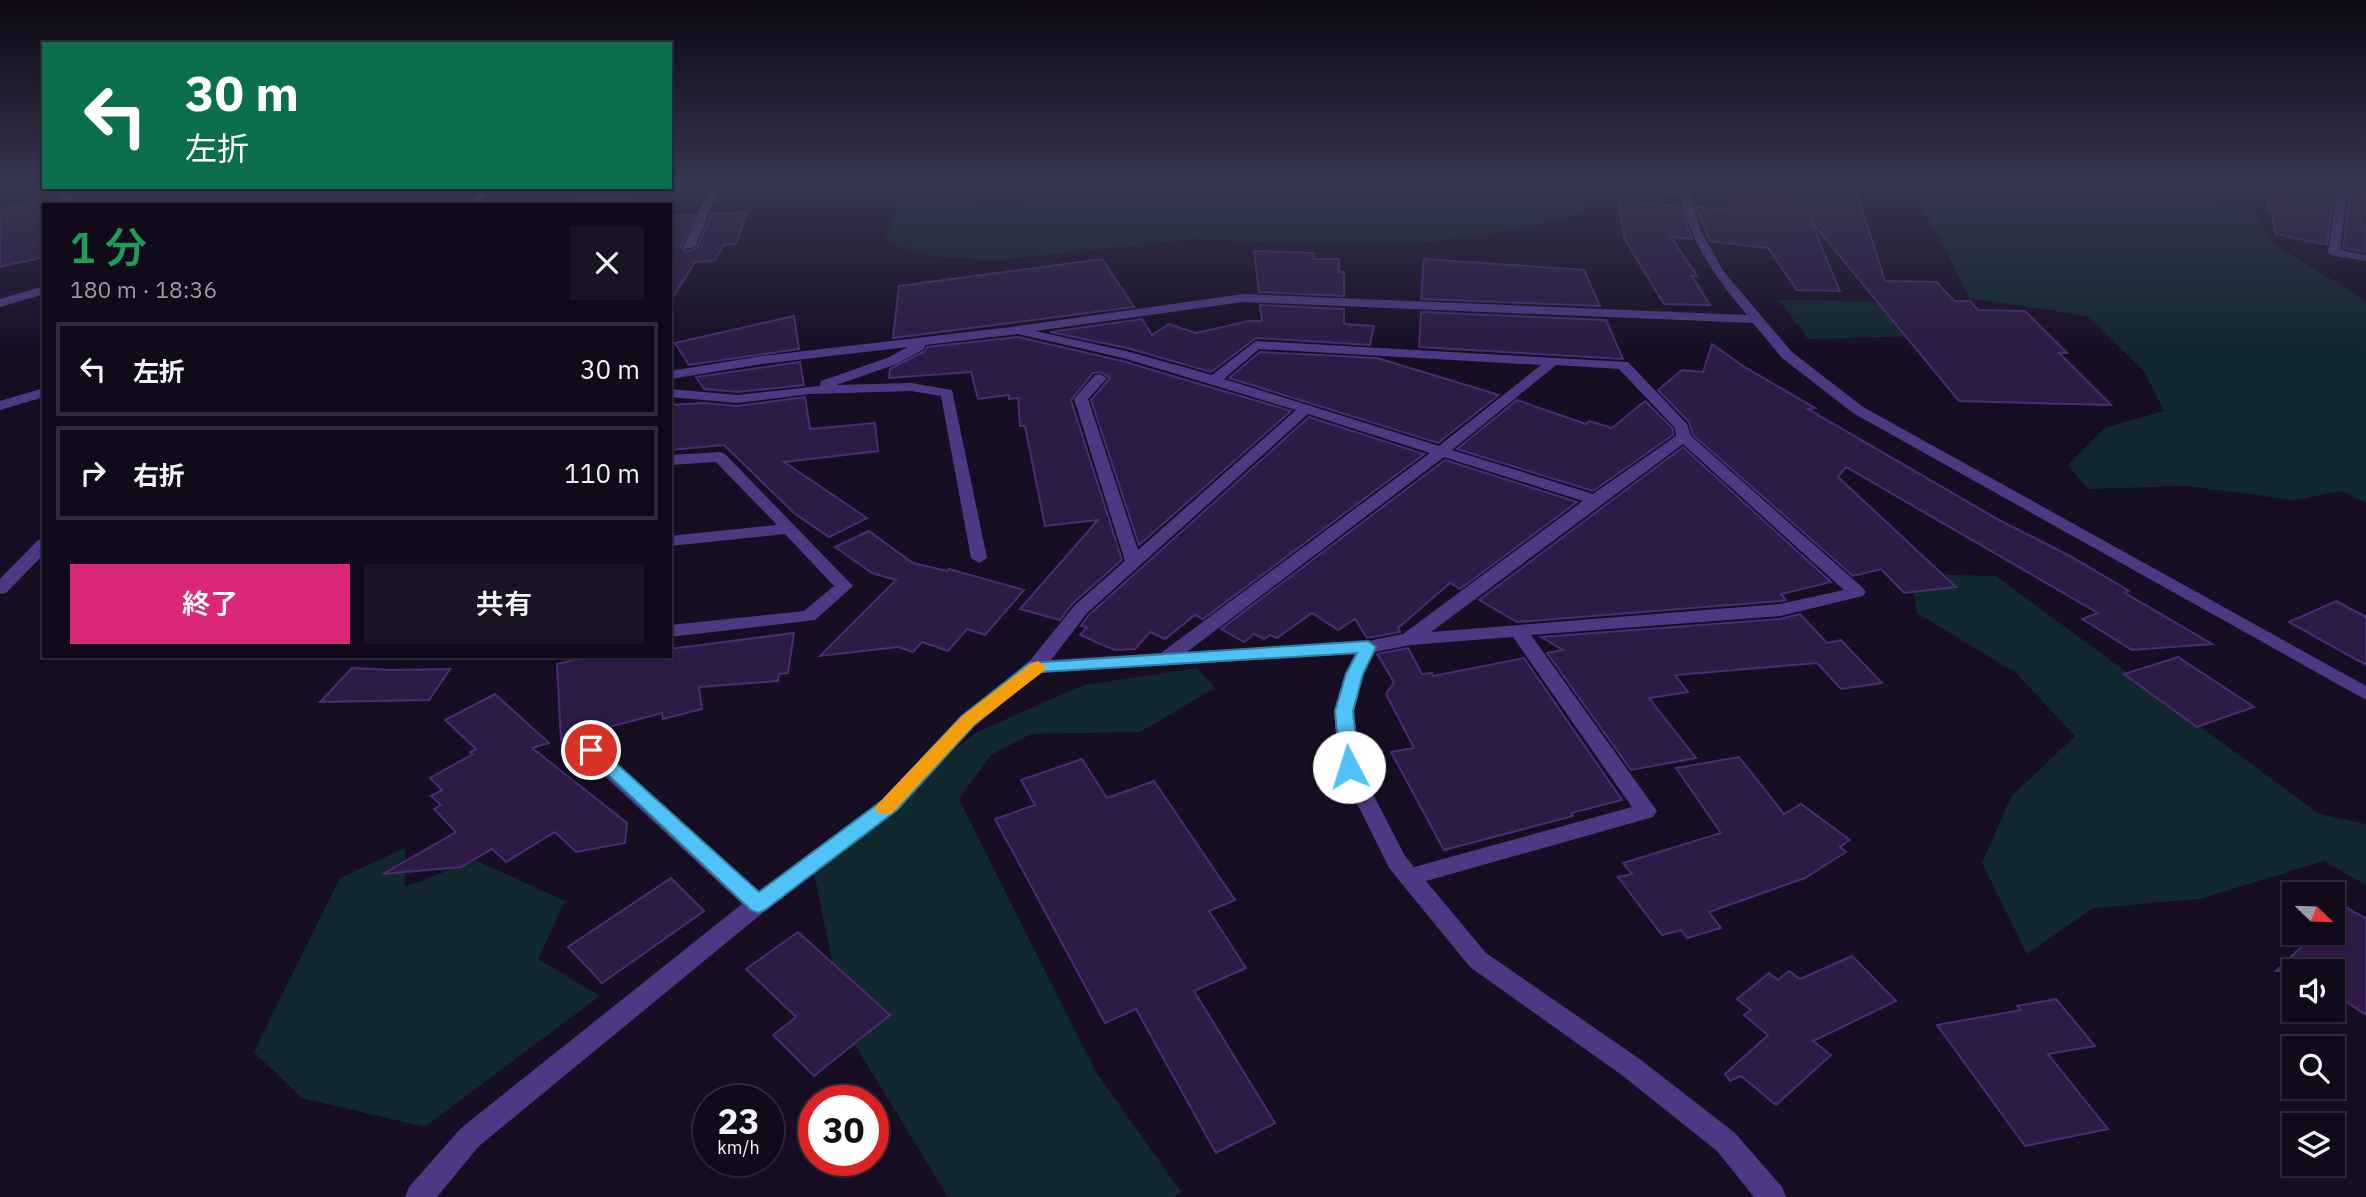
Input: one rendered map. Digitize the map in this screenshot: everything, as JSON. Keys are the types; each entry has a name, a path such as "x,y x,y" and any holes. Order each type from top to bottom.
{"street":[{"path":"689,247 692,240"},
{"path":"1700,240 1707,254 1787,355 1858,410 2366,694"},
{"path":"2336,240 2334,253 2366,258"},
{"path":"0,303 42,291"},
{"path":"672,375 762,360 1011,331 1243,298 1757,319"},
{"path":"1011,331 1126,355 1214,380 1595,500"},
{"path":"810,390 892,360 928,341"},
{"path":"1035,667 1368,647 1409,639 1780,610 1857,592 1684,437 1682,427 1676,419 1623,365 1256,345 1214,380"},
{"path":"1168,657 1441,452 1551,363"},
{"path":"1100,378 1081,399 1133,561"},
{"path":"672,393 737,399 810,390 911,387 947,394 979,558"},
{"path":"0,406 42,393"},
{"path":"419,1197 470,1137 758,904 890,805 968,721 1035,667 1081,609 1307,408"},
{"path":"1409,639 1684,437"},
{"path":"672,460 720,457 844,586 809,616 672,631"},
{"path":"672,541 788,529"},
{"path":"0,589 42,546"},
{"path":"1409,877 1646,811 1520,632"},
{"path":"1368,647 1354,674 1344,711 1349,767 1397,862 1478,960 1632,1068 1726,1142 1772,1197"},
{"path":"576,738 758,904"}],"green space":[{"path":"885,240 1187,240 996,260 928,256"},
{"path":"1215,240 1445,240 1413,244 1309,244"},
{"path":"1940,240 2271,240 2366,301 2366,503 2342,491 2294,500 2188,486 2088,489 2068,465 2105,428 2164,411 2144,371 2087,316 1970,298"},
{"path":"1779,300 1871,301 1896,309 1922,336 1808,339"},
{"path":"1911,574 1996,576 2319,814 2366,824 2366,885 2324,861 2199,899 2093,908 2027,954 1982,863 2011,797 2075,736 2016,673 1917,613"},
{"path":"1197,668 1215,688 1140,732 1031,734 991,755 959,799 1096,1072 1181,1192 1174,1197 948,1197 889,1100 889,1085 880,1085 846,1030 812,863 977,732 1084,685"},
{"path":"405,848 405,887 475,860 565,901 538,959 600,996 425,1127 302,1098 254,1052 340,878"}],"building":[{"path":"0,240 42,240 42,257 0,267"},
{"path":"672,240 684,240 681,246 686,252 697,248 701,240 737,240 736,244 724,245 714,261 695,262 672,299"},
{"path":"1625,240 1673,240 1697,276 1692,276 1710,305 1664,304"},
{"path":"1818,240 1840,291 1797,290 1768,248 1710,241"},
{"path":"1826,240 1872,240 1885,281 1937,282 1954,301 1970,301 1978,310 2025,311 2067,353 2059,353 2111,405 1959,401"},
{"path":"2303,240 2328,240 2327,245"},
{"path":"2344,240 2366,240 2366,252 2343,248"},
{"path":"1254,251 1314,253 1314,259 1339,259 1339,272 1344,272 1344,296 1259,292"},
{"path":"1102,259 1134,307 893,338 899,286"},
{"path":"1424,259 1584,270 1600,306 1421,299"},
{"path":"1260,305 1344,309 1344,324 1374,326 1370,345 1256,338 1211,372 1127,348 1050,332 1142,319 1152,335 1169,324 1196,333 1249,321 1262,321"},
{"path":"1421,312 1606,320 1623,359 1419,347"},
{"path":"794,316 799,349 689,365 675,343"},
{"path":"1018,337 1122,361 1291,411 1139,545 1091,400 1110,378 1101,372 1093,373 1071,400 1122,560 1073,603 1060,620 1020,609 1098,520 1045,526 1025,426 1020,426 1018,398 1009,399 1009,395 978,399 971,372 889,378 890,369 925,351 927,347"},
{"path":"1712,344 1743,366 1815,408 1808,409 1999,520 2070,556 2129,591 2125,593 2212,644 2132,650 2082,619 2098,613 1846,467 1838,477 1956,587 1904,593 1881,569 1853,576 1693,435 1689,422 1658,390 1682,370 1703,372"},
{"path":"1260,352 1377,358 1499,395 1438,443 1229,378"},
{"path":"800,362 804,385 737,392 704,389 696,377"},
{"path":"805,397 810,429 875,423 878,451 784,462 867,518 829,537 794,513 724,445 672,450 672,405 704,403 737,406"},
{"path":"1517,400 1586,424 1589,421 1612,428 1645,401 1673,429 1673,435 1593,491 1457,449"},
{"path":"1309,417 1424,454 1203,619 1195,615 1165,639 1150,632 1135,649 1114,650 1080,635 1087,627 1081,626 1089,615"},
{"path":"1683,447 1831,582 1781,594 1786,600 1780,601 1517,622 1479,600"},
{"path":"1445,460 1577,502 1460,589 1450,583 1398,628 1400,632 1367,638 1355,619 1338,630 1312,613 1277,638 1270,635 1264,639 1254,634 1244,642 1221,629"},
{"path":"869,531 913,563 947,571 949,569 1024,590 985,635 967,629 948,651 922,642 913,652 898,647 820,656 896,580 872,573 835,547"},
{"path":"2336,601 2366,617 2366,665 2289,622"},
{"path":"1800,614 1827,643 1841,640 1882,683 1841,689 1817,663 1675,675 1688,692 1649,698 1696,758 1631,770 1547,653 1563,650 1541,637 1780,619"},
{"path":"794,633 788,673 779,674 778,681 699,687 702,709 663,719 662,713 587,733 569,730 561,740 557,664 582,658 672,658 672,649"},
{"path":"1408,648 1422,674 1432,673 1433,676 1524,658 1622,800 1571,813 1573,816 1444,850 1391,752 1414,748 1386,694 1394,682 1377,654"},
{"path":"2178,657 2254,707 2197,727 2124,674"},
{"path":"352,668 450,669 429,700 320,702"},
{"path":"495,694 549,743 532,748 627,823 625,843 576,852 555,832 506,862 492,849 461,867 383,874 456,832 434,809 441,805 431,796 442,790 430,778 473,754 470,752 476,749 445,720"},
{"path":"1739,757 1784,814 1801,804 1850,840 1840,847 1846,852 1805,878 1709,912 1721,928 1687,938 1681,930 1662,935 1618,877 1632,874 1623,863 1721,833 1676,768"},
{"path":"1082,759 1107,798 1154,781 1235,900 1209,911 1246,968 1194,991 1275,1123 1216,1153 1136,1009 1105,1023 995,819 1035,805 1021,780"},
{"path":"671,878 704,911 602,983 568,947"},
{"path":"2345,907 2366,919 2366,1015 2345,1001 2345,959 2289,959 2303,945 2345,945"},
{"path":"798,932 890,1015 814,1076 773,1035 796,1017 746,969"},
{"path":"1852,956 1896,1001 1813,1041 1831,1055 1776,1105 1741,1076 1730,1081 1725,1074 1768,1035 1744,1015 1751,1010 1737,999 1769,973 1778,980 1789,971 1800,979"},
{"path":"2056,999 2095,1046 2048,1054 2108,1129 2025,1146 1937,1025 2021,1010 2017,1006"}],"slow traffic":[{"path":"885,809 968,721 1038,667"}],"route":[{"path":"591,750 758,904 890,805 968,721 1035,667 1368,647 1354,674 1344,711 1349,767"}]}
